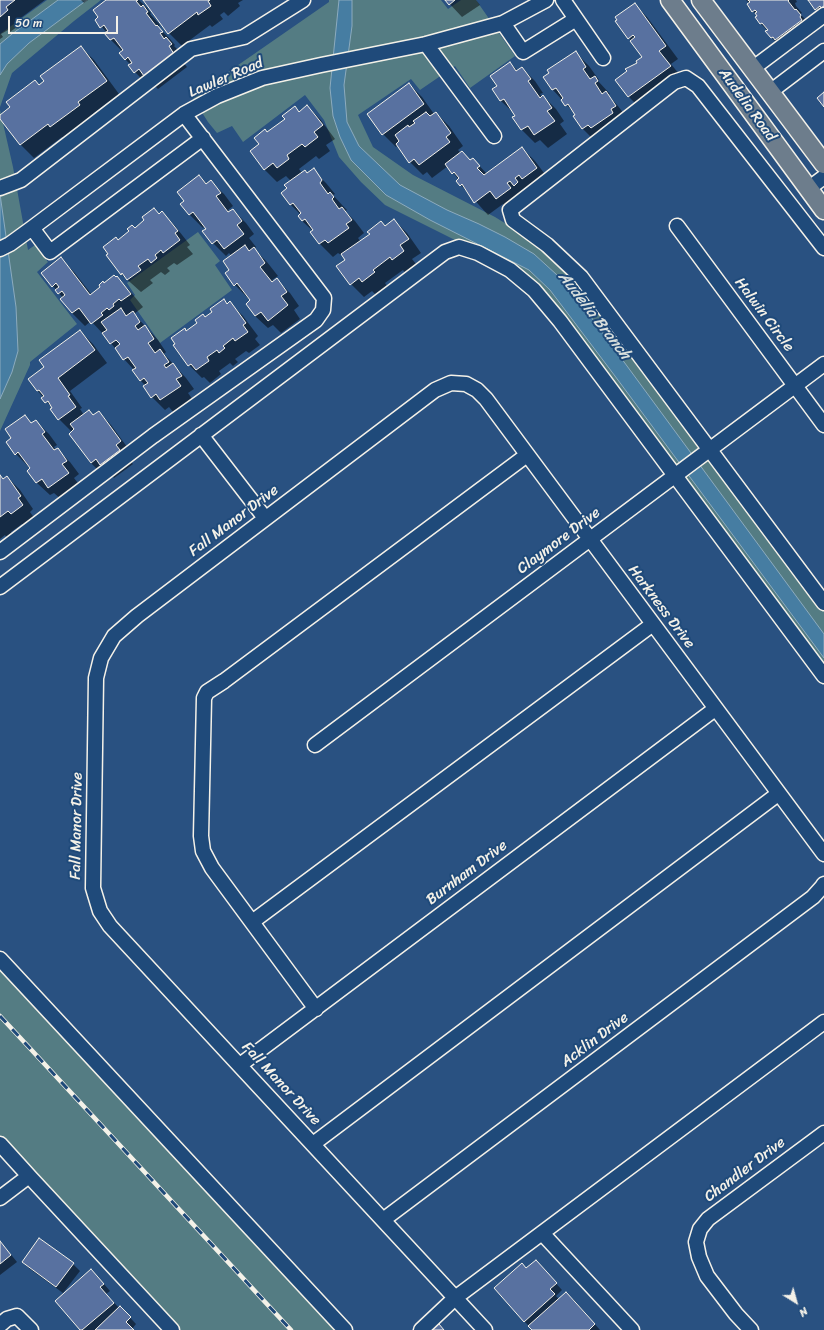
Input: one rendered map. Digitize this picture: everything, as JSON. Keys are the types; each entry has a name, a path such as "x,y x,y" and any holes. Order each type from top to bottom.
{"main road":[{"name":"Audelia Road","path":"670,0 824,210"},
{"name":"Audelia Road","path":"701,0 824,164"}],"street":[{"path":"0,188 21,180 191,48 244,37 303,0"},
{"name":"Lawler Road","path":"5,247 184,114 217,96 262,78 426,44 503,23 546,0"},
{"path":"562,0 603,58"},
{"path":"752,69 824,15"},
{"path":"503,23 523,52 576,19"},
{"path":"426,44 494,136"},
{"path":"770,92 824,51"},
{"path":"824,248 698,86 686,78 674,82 510,210 513,220 547,245 581,277 704,454 824,603"},
{"path":"0,552 153,436 316,320 323,310 324,298 184,114"},
{"path":"32,228 50,252 203,138"},
{"path":"808,189 824,177"},
{"name":"Halwin Circle","path":"676,226 824,425"},
{"path":"0,587 444,252 459,247 478,253 510,270 534,290 560,321 678,474 824,676"},
{"name":"Claymore Drive","path":"315,745 824,364"},
{"name":"Fall Manor Drive","path":"466,384 451,383 435,390 137,616 114,636 101,658 96,678 93,888 100,911 110,926 485,1330"},
{"name":"Harkness Drive","path":"466,384 477,390 486,399 824,854"},
{"path":"201,435 265,518"},
{"path":"316,1009 212,868 203,851 201,836 204,698 207,692 224,681 527,455"},
{"path":"252,922 653,624"},
{"name":"Burnham Drive","path":"240,1065 715,709"},
{"path":"312,1144 778,794"},
{"name":"Acklin Drive","path":"383,1220 813,897 824,884"},
{"path":"0,959 346,1330"},
{"path":"421,1330 455,1298 824,1022"},
{"name":"Chandler Drive","path":"751,1330 736,1314 707,1276 699,1257 696,1242 700,1229 708,1219 824,1133"},
{"path":"0,1144 172,1330"},
{"path":"0,1198 29,1176"},
{"path":"542,1233 632,1330"},
{"path":"0,1325 7,1319 17,1316 31,1330"}],"green space":[{"path":"47,0 101,0 12,73 0,107 0,34"},
{"path":"329,0 441,0 448,9 461,0 476,0 515,56 470,88 455,66 420,90 411,79 358,115 373,147 413,175 495,217 545,248 577,279 824,609 824,673 542,299 491,258 385,205 361,182 339,157 324,120 305,95 243,142 232,126 217,133 208,122 192,97 329,2"},
{"path":"0,110 13,167 28,250 35,245 48,262 37,272 77,324 30,362 0,431"},
{"path":"198,232 220,261 215,265 232,290 160,343 130,300 135,295 127,283"},
{"path":"0,965 340,1330 172,1330 0,1144"}],"water":[{"path":"58,0 87,0 29,43 7,64 0,75 0,44"},
{"path":"339,0 352,0 352,26 344,85 347,122 359,146 400,185 447,210 505,237 534,254 557,275 591,317 824,634 824,658 550,290 529,270 430,220 386,195 351,160 340,137 333,116 330,88"},
{"path":"0,194 16,307 18,351 12,372 0,399"}],"building":[{"path":"0,0 15,0 6,7 8,10 0,17"},
{"path":"106,0 138,0 136,1 141,7 143,5 148,12 146,13 156,26 157,25 163,32 160,33 164,39 166,37 172,44 169,46 174,54 144,76 139,69 134,73 128,65 132,63 128,57 125,60 119,53 123,50 114,38 110,40 104,33 108,31 104,25 100,28 95,20 98,17 93,10"},
{"path":"143,0 210,0 208,1 211,6 198,15 197,12 168,34"},
{"path":"445,0 455,0 449,5"},
{"path":"748,0 789,0 788,1 795,10 796,9 801,15 800,17 802,20 775,40 773,37 771,38 765,31 768,30 762,23 760,24 755,17 757,16 755,13 757,12 755,10 752,12 747,4 750,2"},
{"path":"808,0 824,0 824,6 821,8 820,6 815,10"},
{"path":"635,3 666,46 659,51 671,66 628,97 615,80 627,71 625,69 637,63 636,61 642,57 630,41 635,37 633,35 628,39 615,21 617,20 615,17"},
{"path":"81,46 107,81 78,102 80,105 50,127 48,124 20,145 0,119 0,115 10,107 6,102 35,80 39,85 44,81 40,76"},
{"path":"576,51 586,67 583,69 590,79 595,76 598,81 595,83 602,94 606,91 616,106 611,109 613,113 591,128 588,125 582,129 573,116 575,115 568,104 565,106 561,100 563,98 556,88 552,90 543,77 549,73 547,70"},
{"path":"510,62 516,71 522,67 531,79 528,81 540,98 543,95 552,108 547,111 555,121 534,135 528,126 521,130 512,117 515,116 504,99 500,101 492,89 497,86 490,76"},
{"path":"409,83 424,104 382,135 367,114"},
{"path":"824,92 824,107 817,98"},
{"path":"307,105 323,125 314,132 318,137 305,147 302,144 287,155 289,159 277,168 273,163 264,170 250,151 259,144 254,138 265,129 267,132 285,119 282,116 295,106 299,112"},
{"path":"426,112 430,116 436,112 451,133 446,137 450,142 419,165 414,159 409,163 396,144 399,141 395,135 408,125 409,127 415,123 413,121"},
{"path":"522,147 537,168 522,179 519,175 515,178 518,182 514,186 510,181 507,183 511,188 496,199 490,191 474,203 462,184 460,186 456,181 459,178 454,172 452,174 445,164 462,151 470,160 473,158 480,166 477,168 484,175"},
{"path":"314,168 322,180 320,183 328,194 330,192 334,197 332,199 339,209 342,207 352,220 346,224 349,228 328,243 325,240 319,244 310,232 313,230 305,219 302,221 298,216 301,213 293,203 290,205 281,193 287,188 284,185 305,170 307,173"},
{"path":"199,175 206,184 211,180 221,193 216,196 228,212 233,209 242,221 237,225 244,234 224,249 217,240 212,244 202,231 206,229 193,212 189,215 180,204 184,201 177,192"},
{"path":"154,208 159,214 162,211 178,231 175,233 180,240 163,253 161,250 155,255 157,258 151,263 148,259 138,266 141,270 127,280 122,273 121,275 106,255 108,254 103,247 116,237 118,240 129,231 127,229 132,225 135,228 144,220 142,217"},
{"path":"394,219 409,239 400,245 404,251 392,260 390,257 373,270 375,272 362,282 359,278 350,285 336,266 345,260 341,254 370,234 367,232 381,221 385,226"},
{"path":"245,245 249,251 254,247 265,263 260,267 272,282 277,278 287,292 281,296 288,305 268,321 261,312 255,316 246,304 250,300 237,283 234,286 225,273 229,270 223,261"},
{"path":"61,257 90,295 100,287 99,285 103,281 104,283 114,275 116,277 117,276 131,294 121,301 119,299 109,310 107,308 101,313 103,315 91,324 79,308 72,313 60,299 65,295 62,291 58,294 55,290 59,287 56,283 52,287 41,273"},
{"path":"224,299 227,304 230,301 246,323 243,325 248,332 235,341 233,338 223,346 225,348 219,353 217,350 207,357 209,361 196,370 191,364 188,366 173,345 175,344 171,338 185,328 186,331 197,323 195,320 203,314 205,317 212,312 210,309"},
{"path":"121,308 126,316 133,311 140,322 135,326 138,330 145,325 154,339 148,343 155,353 160,349 169,362 164,365 166,368 173,363 182,376 176,379 181,386 160,400 156,394 151,398 143,386 148,383 144,378 140,381 132,370 136,368 128,357 123,360 115,348 120,344 116,340 110,344 102,333 107,330 101,322"},
{"path":"80,330 95,350 58,378 70,395 68,396 76,407 58,420 50,409 52,408 48,401 45,403 41,398 44,396 39,390 37,391 28,379 44,367 39,360"},
{"path":"89,410 93,415 99,411 121,441 116,445 120,450 100,465 96,459 91,463 69,434 74,429 70,424"},
{"path":"25,415 31,423 36,420 45,432 42,434 54,450 58,448 67,461 62,464 69,473 48,488 42,479 36,483 27,471 30,468 18,452 15,455 6,442 11,438 5,429"},
{"path":"0,475 3,479 7,476 21,496 18,498 23,505 11,514 8,511 0,517"},
{"path":"39,1238 74,1263 56,1287 22,1262"},
{"path":"0,1241 11,1255 0,1264"},
{"path":"536,1260 557,1283 550,1289 555,1294 524,1322 494,1288 522,1263 526,1268"},
{"path":"91,1269 104,1284 100,1287 114,1303 82,1330 80,1330 55,1301"},
{"path":"566,1292 595,1324 589,1330 532,1330 528,1326"},
{"path":"120,1306 131,1317 126,1322 134,1330 95,1330"},
{"path":"439,1324 444,1330 432,1330"}],"railway":[{"path":"0,1016 291,1330"}],"water label":[{"name":"Audelia Branch","path":"594,316"}]}
